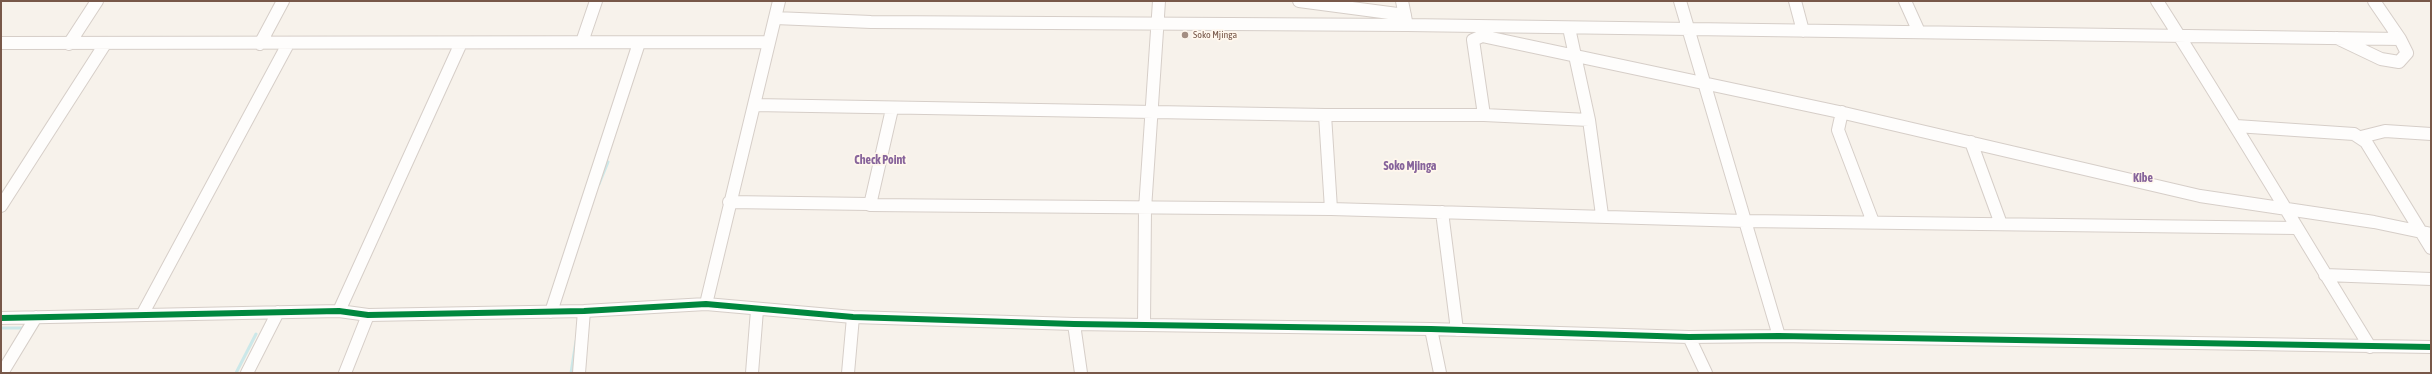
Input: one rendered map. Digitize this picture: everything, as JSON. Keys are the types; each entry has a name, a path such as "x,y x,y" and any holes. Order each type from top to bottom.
{"street":[{"path":"69,44 97,1"},
{"path":"260,44 283,1"},
{"path":"582,42 596,1"},
{"path":"706,304 729,202 779,1"},
{"path":"1144,324 1145,209 1156,25 1159,1"},
{"path":"1300,1 1406,20"},
{"path":"1402,1 1406,20"},
{"path":"1680,1 1707,84 1744,221 1779,336"},
{"path":"1794,1 1803,31"},
{"path":"1905,1 1919,32"},
{"path":"2157,1 2236,126 2285,210 2370,347"},
{"path":"2336,38 2381,59 2399,62 2407,53 2400,39 2374,1"},
{"path":"775,18 820,21 1156,25 1406,20 1569,28 2400,39"},
{"path":"1569,28 1589,120 1602,215"},
{"path":"1484,115 1473,40 1482,36 1575,58 1842,112 2201,196 2285,210 2344,216 2425,232"},
{"path":"1,43 288,44 768,42"},
{"path":"339,311 461,43"},
{"path":"552,312 639,43"},
{"path":"1,206 105,44"},
{"path":"142,315 288,44"},
{"path":"754,106 1325,115 1484,115 1589,120"},
{"path":"869,204 892,109"},
{"path":"1842,112 1838,130 1873,222"},
{"path":"1325,115 1331,209"},
{"path":"2236,126 2348,133 2361,137 2366,142 2425,232 2431,248"},
{"path":"2361,137 2385,131 2431,134"},
{"path":"1970,142 2001,224"},
{"path":"729,202 869,204 874,206 1145,209 1331,209 1602,215 1744,221 2296,228"},
{"path":"1442,212 1458,330"},
{"path":"2325,275 2431,279"},
{"path":"1,318 339,311 368,315 552,312 706,304 757,310 853,317 1074,324 1431,329 1689,337 1779,336 2431,347"},
{"path":"752,373 757,310"},
{"path":"579,373 584,311"},
{"path":"247,373 278,312"},
{"path":"345,373 368,315"},
{"path":"2,373 36,317"},
{"path":"848,373 853,317"},
{"path":"1074,324 1081,373"},
{"path":"1431,329 1440,373"},
{"path":"1689,337 1706,373"}],"waterway":[{"path":"599,184 608,162"},
{"path":"1,328 22,328"},
{"path":"236,373 256,334"},
{"path":"571,373 576,341"}],"cycle path":[{"path":"1,318 339,311 368,315 584,311 706,304 853,317 1074,324 1431,329 1689,337 1779,336 2431,347"}],"place":[{"name":"Soko Mjinga","path":"1185,35"}],"district":[{"name":"Check Point","path":"880,160"},
{"name":"Soko Mjinga","path":"1410,166"},
{"name":"Kibe","path":"2143,178"}]}
